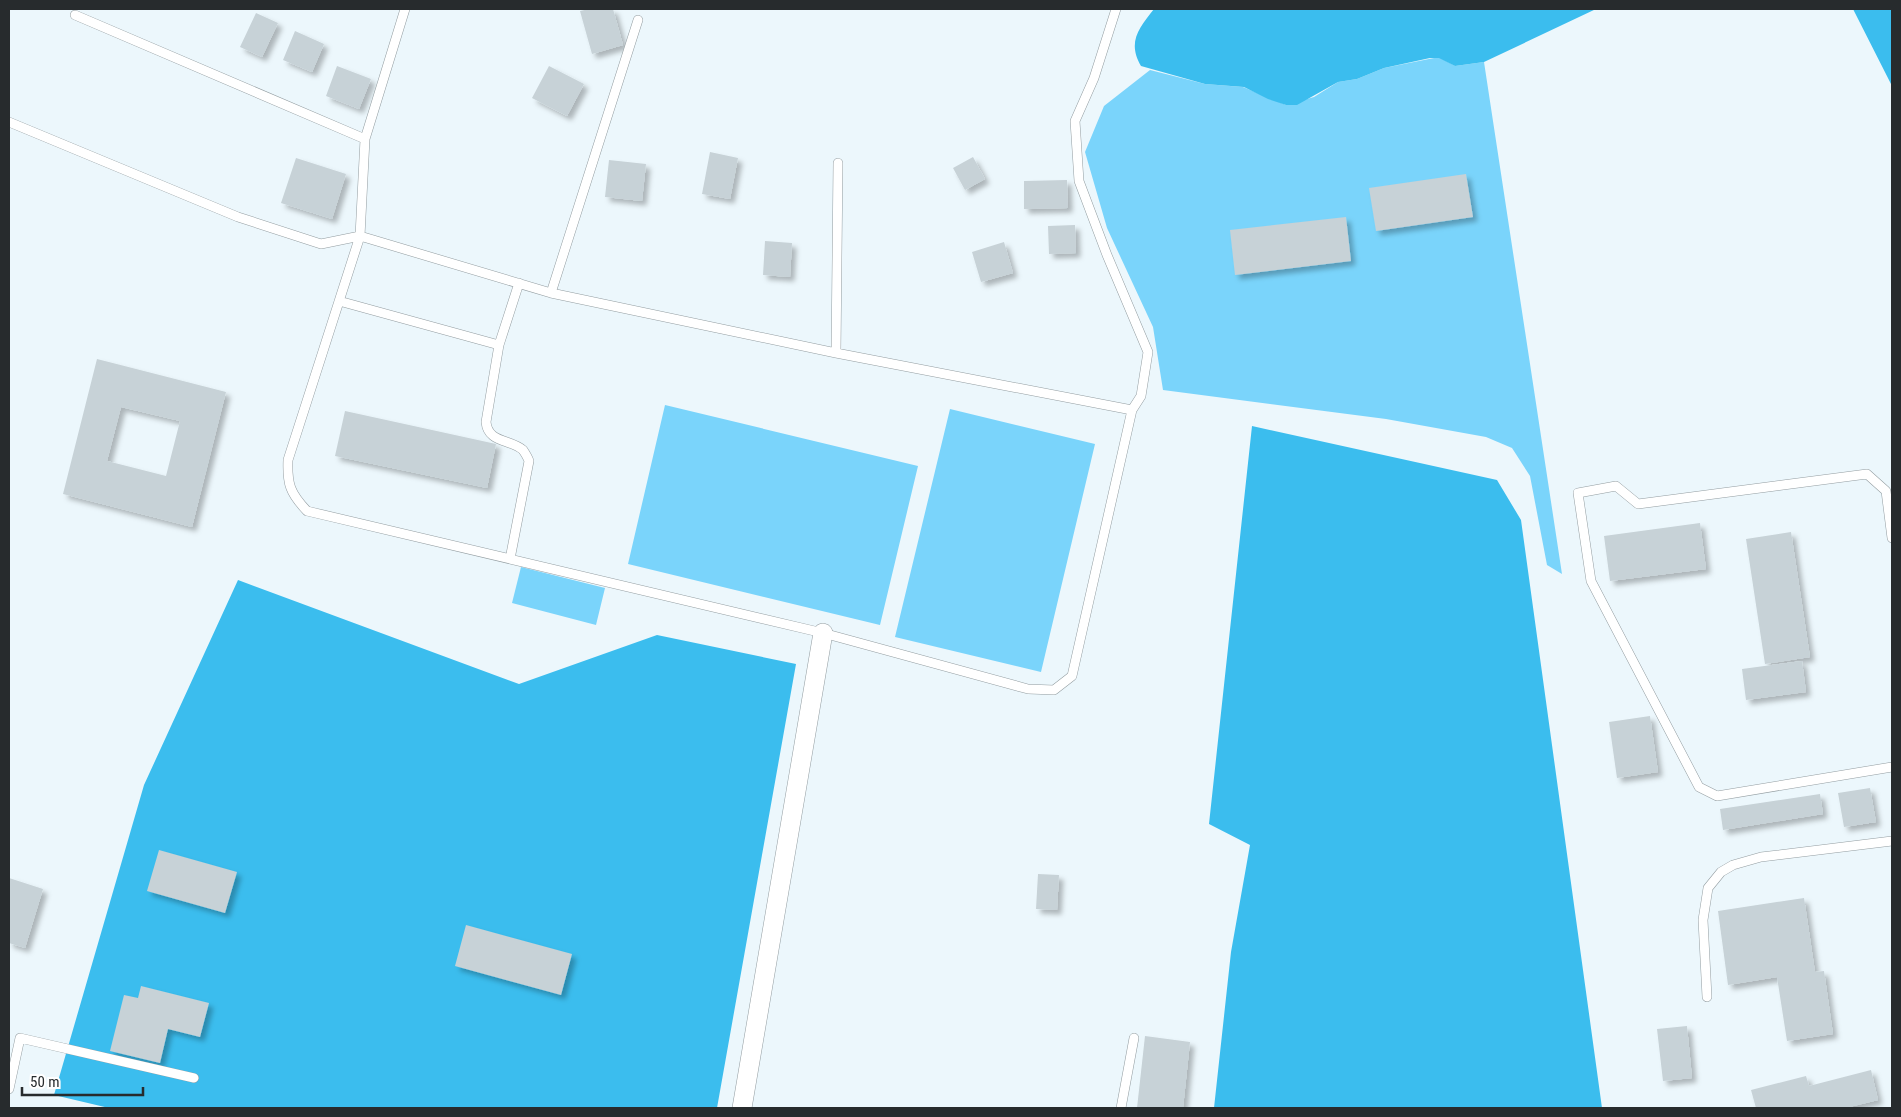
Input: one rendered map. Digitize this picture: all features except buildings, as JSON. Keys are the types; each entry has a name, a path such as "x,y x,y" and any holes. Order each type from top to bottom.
{"street":[{"path":"742,1108 823,633"}],"lane":[{"path":"405,9 365,139 360,236 288,460 287,481 295,498 307,511 823,633 1028,689 1054,690 1072,676 1132,410 1141,396 1148,352 1107,255 1079,181 1076,122 1094,78 1116,9"},
{"path":"75,15 365,139"},
{"path":"552,293 638,20"},
{"path":"9,122 257,223 321,244 360,236 552,293 836,353 1132,410"},
{"path":"836,353 838,163"},
{"path":"510,559 529,461 523,450 496,439 487,430 486,422 500,345 519,283"},
{"path":"339,301 500,345"},
{"path":"1892,538 1886,491 1868,474 1638,504 1616,486 1578,493 1591,581 1699,787 1716,796 1892,767"},
{"path":"1707,997 1703,920 1708,888 1721,872 1733,865 1761,858 1892,841"},
{"path":"9,1089 20,1038 194,1078"},
{"path":"1121,1108 1134,1038"}],"shaded area":[{"path":"1154,9 1596,9 1484,62 1455,66 1439,58 1430,58 1384,68 1357,79 1338,82 1297,105 1286,105 1268,99 1244,87 1205,84 1141,66 1135,50 1135,42 1140,29"},
{"path":"1853,9 1892,9 1892,86"},
{"path":"1439,57 1455,66 1484,62 1562,574 1547,565 1530,476 1512,448 1486,437 1386,419 1163,390 1153,327 1107,228 1085,152 1104,106 1150,70 1205,84 1243,87 1286,105 1314,97 1338,82 1357,79 1384,68"},
{"path":"665,405 918,466 880,625 628,564"},
{"path":"950,409 1095,444 1041,672 895,637"},
{"path":"1252,426 1497,480 1521,520 1602,1108 1214,1108 1231,952 1250,845 1209,824"},
{"path":"521,567 605,588 596,625 512,603"},
{"path":"238,580 519,684 657,635 796,664 717,1108 109,1108 54,1095 144,785"}]}
